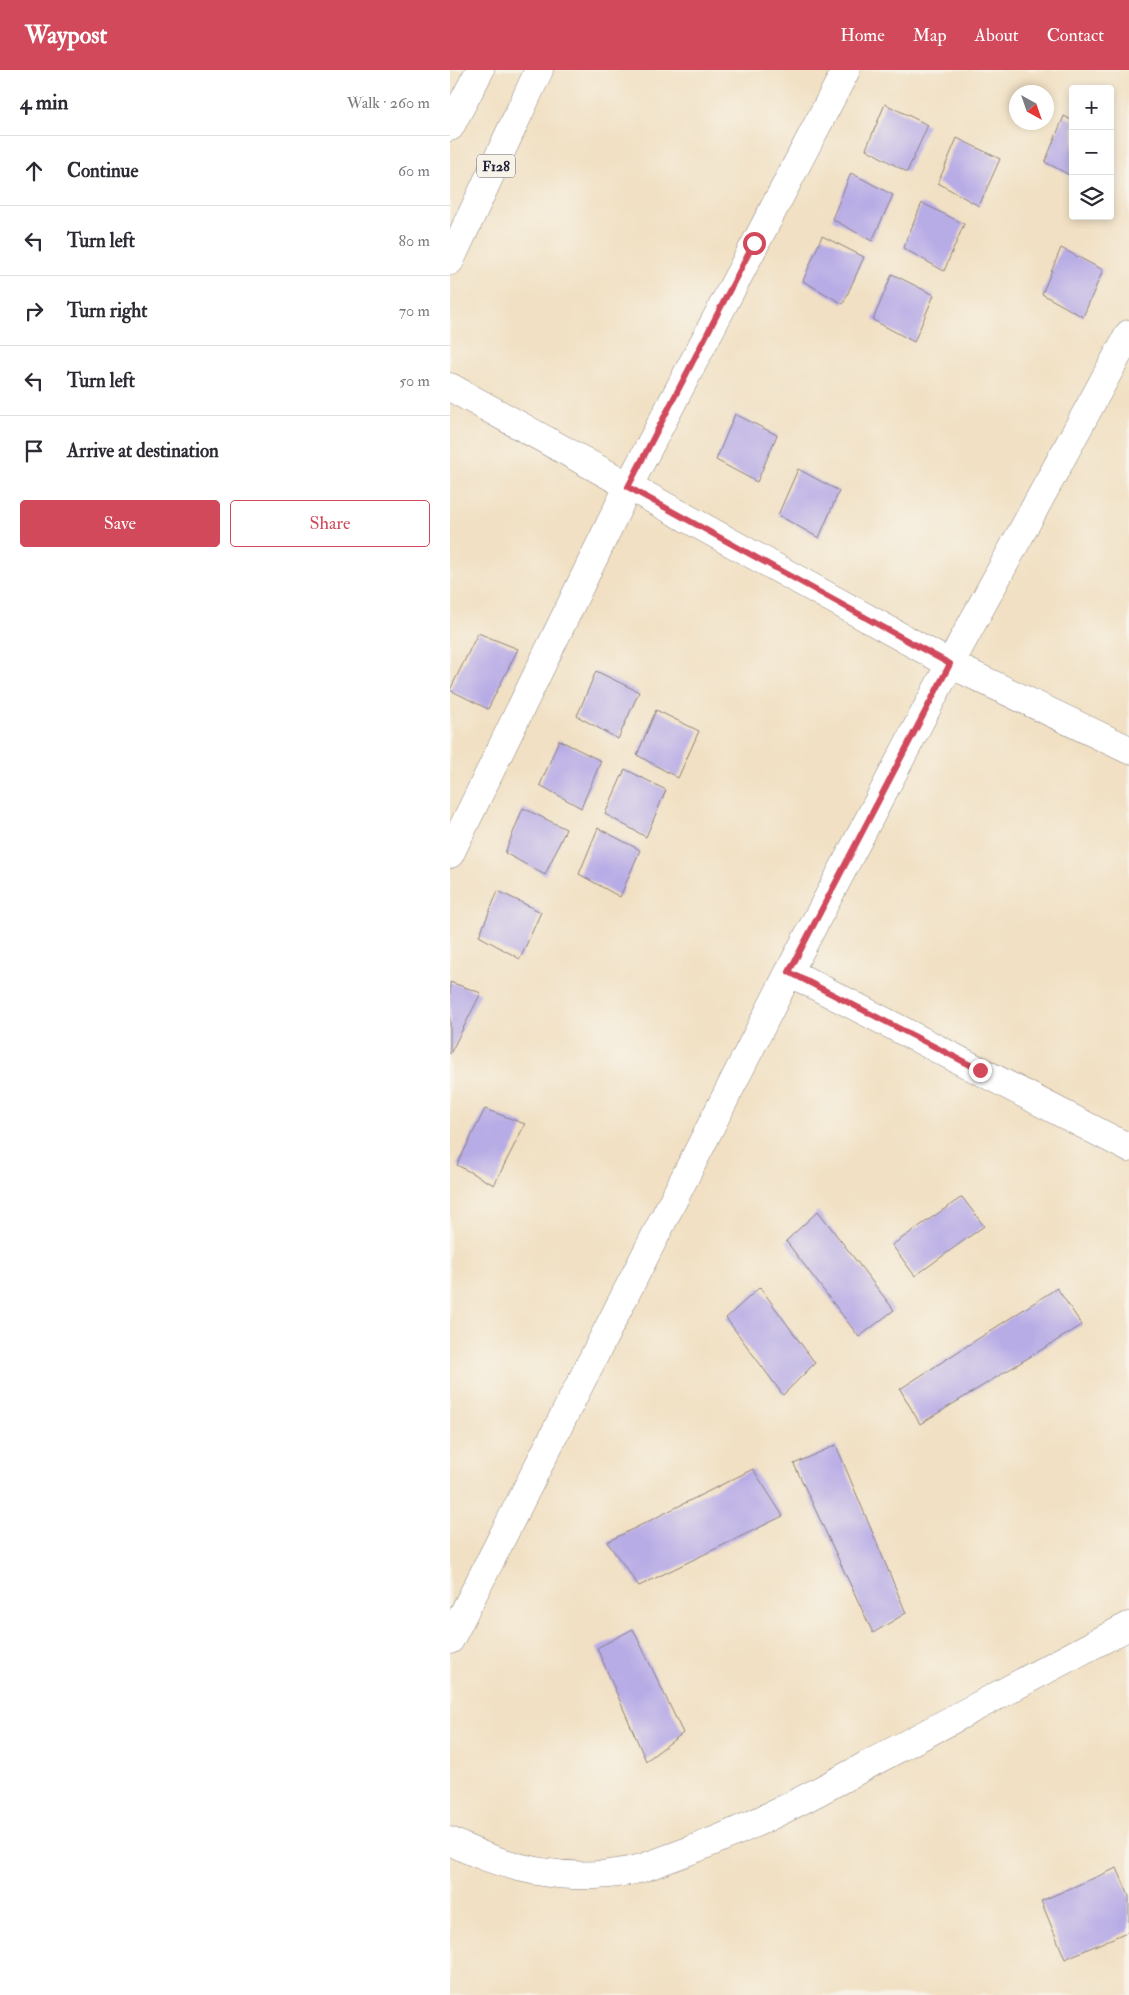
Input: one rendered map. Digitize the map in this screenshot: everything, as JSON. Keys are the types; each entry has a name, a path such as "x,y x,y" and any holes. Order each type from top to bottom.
{"street":[{"path":"450,127 480,70"},
{"name":"F128","path":"450,261 539,70"},
{"path":"450,854 548,656 628,487 846,70"},
{"path":"450,1640 789,972 950,664 1129,334"},
{"path":"450,388 950,664 1129,750"},
{"path":"789,972 1129,1148"},
{"path":"450,1841 509,1865 551,1874 593,1875 630,1871 691,1850 785,1810 1024,1680 1129,1626"}],"building":[{"path":"885,104 928,125 907,172 866,149"},
{"path":"1064,116 1069,119 1069,175 1045,162"},
{"path":"957,138 1000,159 979,206 938,183"},
{"path":"851,173 893,195 872,241 832,219"},
{"path":"922,203 964,224 944,271 903,248"},
{"path":"822,236 864,257 843,304 803,281"},
{"path":"1061,248 1103,270 1083,317 1042,294"},
{"path":"892,274 934,295 914,342 873,320"},
{"path":"735,414 777,435 757,482 716,460"},
{"path":"798,469 839,491 819,538 778,515"},
{"path":"478,633 518,649 488,709 450,690"},
{"path":"596,671 639,692 618,739 577,716"},
{"path":"656,710 699,731 678,778 637,755"},
{"path":"559,740 601,761 581,808 540,785"},
{"path":"625,769 666,790 646,837 605,814"},
{"path":"523,808 566,829 545,875 505,853"},
{"path":"598,828 640,850 620,897 579,874"},
{"path":"498,891 541,912 520,959 479,936"},
{"path":"450,982 481,993 450,1054"},
{"path":"485,1109 525,1124 494,1185 457,1165"},
{"path":"962,1197 984,1226 915,1276 892,1245"},
{"path":"818,1211 894,1310 859,1337 786,1241"},
{"path":"760,1287 815,1363 783,1395 726,1318"},
{"path":"1057,1288 1082,1325 920,1424 900,1389"},
{"path":"836,1445 906,1613 873,1633 794,1464"},
{"path":"753,1469 783,1516 639,1586 607,1542"},
{"path":"633,1629 683,1733 646,1761 597,1648"},
{"path":"1117,1868 1129,1896 1129,1931 1065,1959 1041,1901"}],"route":[{"path":"754,243 628,487 950,664 789,972 980,1070"}]}
